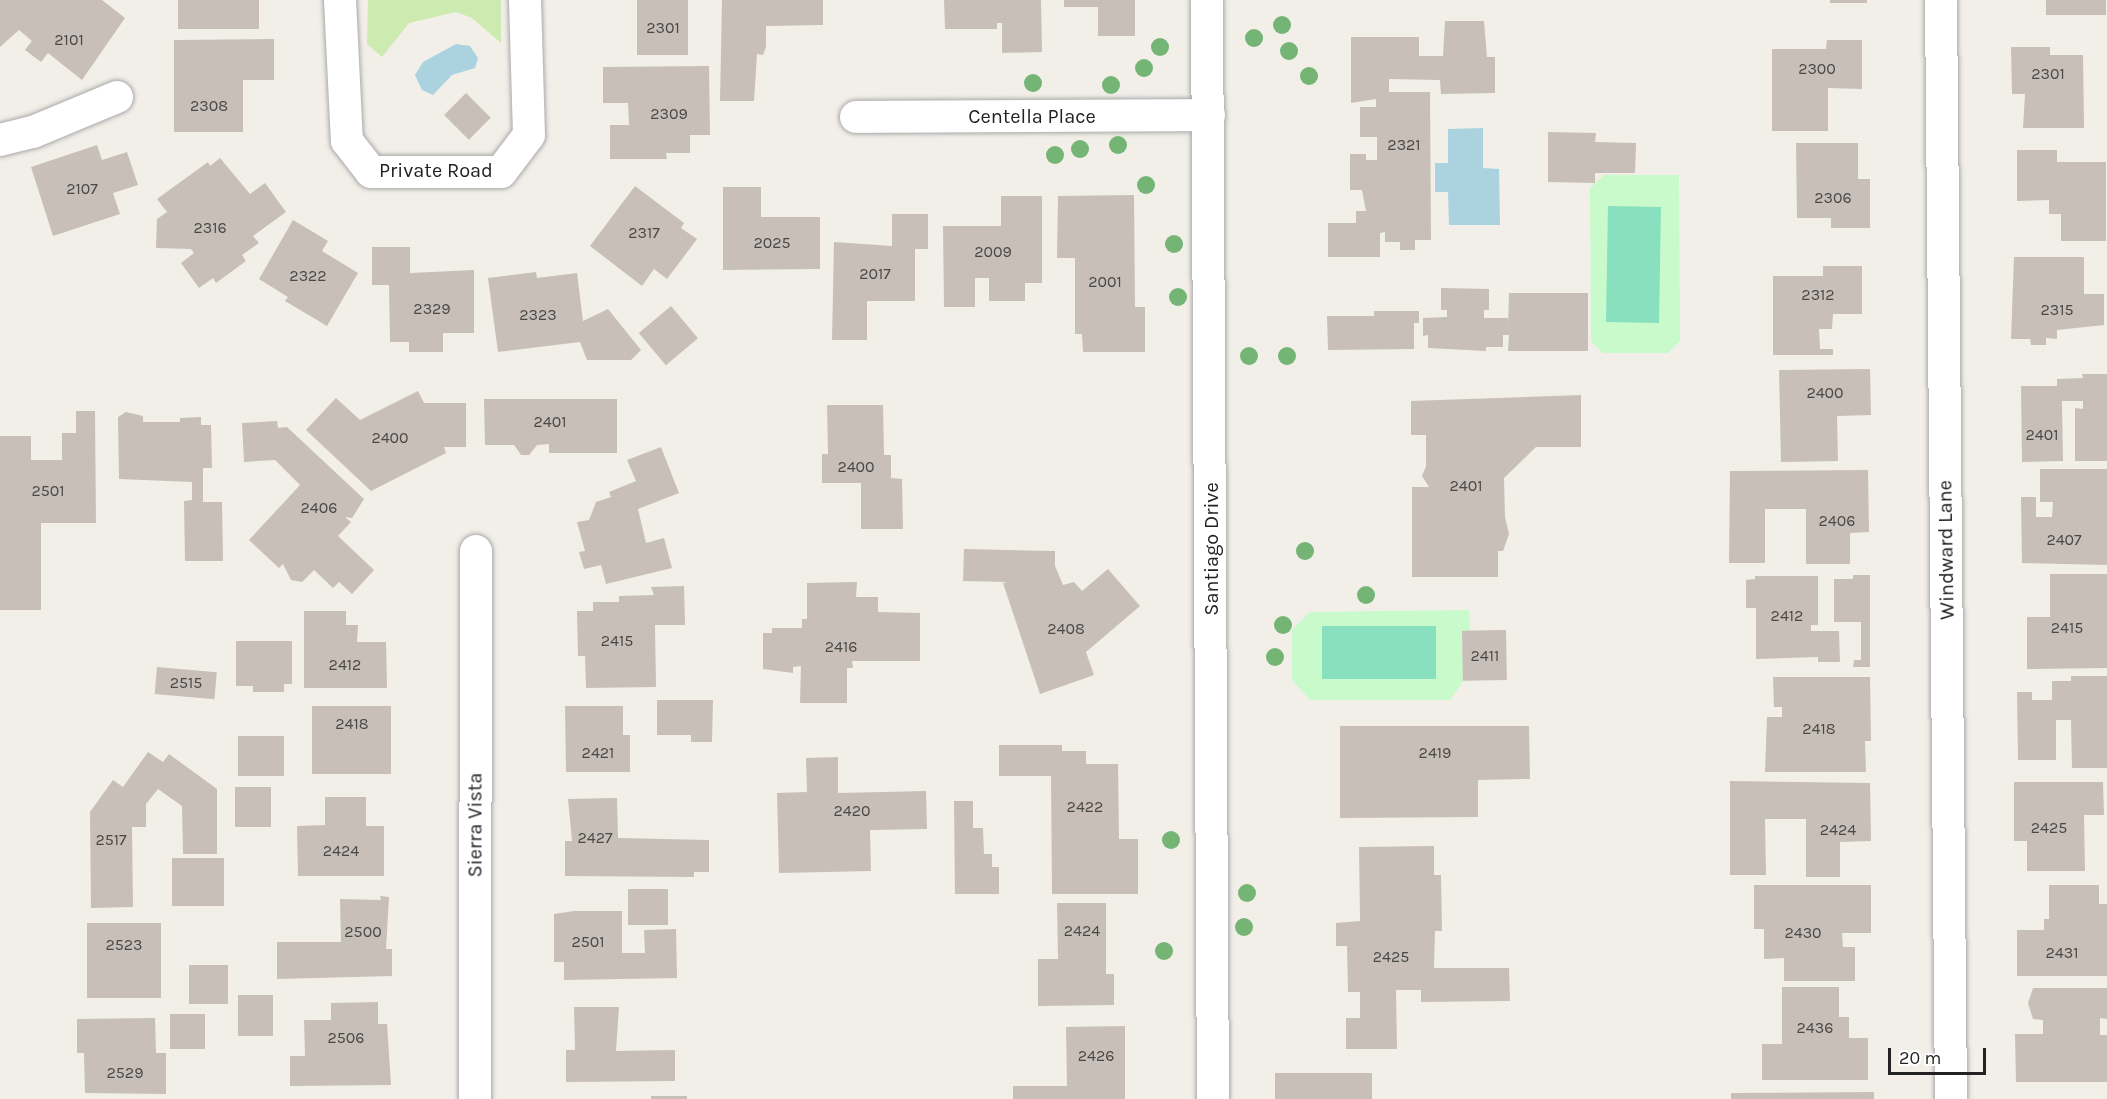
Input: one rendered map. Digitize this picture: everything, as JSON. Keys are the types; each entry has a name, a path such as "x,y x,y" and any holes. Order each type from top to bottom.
{"street":[{"name":"Private Road","path":"340,0 347,141 371,172 501,172 528,135 525,0"},
{"name":"Santiago Drive","path":"1207,0 1213,1099"},
{"name":"Windward Lane","path":"1941,0 1951,1099"},
{"path":"0,140 33,132 117,97"},
{"name":"Centella Place","path":"856,117 1209,115"},
{"name":"Sierra Vista","path":"475,1099 476,551"}],"green space":[{"path":"368,0 501,0 501,43 472,18 456,12 409,23 382,57 367,44"},
{"path":"1604,175 1679,175 1680,341 1668,353 1603,353 1591,341 1590,188"},
{"path":"1608,206 1661,207 1659,323 1606,322"},
{"path":"1469,610 1470,631 1462,631 1463,681 1450,700 1310,700 1292,680 1292,630 1310,612"},
{"path":"1322,626 1436,626 1436,679 1322,679"}],"water":[{"path":"456,44 470,46 478,58 475,68 452,75 433,95 422,90 415,75 423,62"},
{"path":"1483,128 1483,168 1499,169 1500,225 1449,225 1448,192 1435,192 1435,163 1448,163 1448,129"}],"building":[{"path":"0,0 102,0 125,18 82,80 48,53 41,62 25,50 32,41 19,30 0,47"},
{"path":"178,0 259,0 259,29 178,29"},
{"path":"637,0 688,0 688,55 637,55"},
{"path":"722,0 823,0 823,25 766,26 766,47 763,55 757,54 754,101 720,101"},
{"path":"944,0 1041,0 1042,52 1002,53 1002,23 997,23 997,29 945,29"},
{"path":"1064,0 1135,0 1135,36 1098,36 1098,7 1064,7"},
{"path":"1830,0 1867,0 1867,3 1830,3"},
{"path":"2046,0 2106,0 2106,15 2046,15"},
{"path":"1445,21 1484,21 1487,57 1495,57 1495,93 1441,94 1440,80 1389,79 1389,92 1430,92 1431,240 1415,240 1415,250 1400,250 1400,242 1385,242 1385,232 1380,233 1380,257 1328,257 1328,223 1356,223 1356,211 1366,211 1362,190 1350,190 1350,154 1366,154 1366,160 1377,160 1377,137 1360,137 1360,107 1376,107 1376,99 1351,103 1351,37 1419,37 1419,56 1443,56"},
{"path":"274,39 274,80 243,80 243,132 174,132 174,40"},
{"path":"1827,40 1862,40 1862,89 1828,88 1828,131 1772,131 1772,49 1826,49"},
{"path":"2011,47 2050,47 2050,55 2083,55 2084,128 2023,128 2025,94 2012,94"},
{"path":"709,66 710,135 690,135 690,153 666,153 667,159 610,159 610,125 629,125 628,103 603,103 603,67"},
{"path":"466,93 491,118 469,140 444,115"},
{"path":"1548,132 1596,133 1595,142 1636,143 1635,173 1595,173 1595,183 1548,182"},
{"path":"1796,143 1858,143 1858,179 1870,179 1870,228 1831,228 1831,218 1797,218"},
{"path":"97,145 102,160 127,152 138,185 113,193 120,214 53,236 31,167"},
{"path":"2017,150 2057,150 2057,162 2106,162 2106,241 2061,241 2061,214 2049,214 2049,200 2017,201"},
{"path":"220,158 250,194 265,183 286,212 253,236 259,243 242,255 246,261 216,283 213,278 199,288 181,263 194,253 191,249 156,248 157,219 167,212 157,199 208,162 210,166"},
{"path":"635,186 684,223 681,228 697,239 667,279 654,269 642,286 590,246"},
{"path":"723,187 761,187 761,217 820,217 820,269 723,270"},
{"path":"1134,195 1135,307 1145,307 1145,352 1083,352 1082,334 1075,334 1075,258 1057,258 1058,196"},
{"path":"1001,196 1042,196 1042,283 1025,283 1025,301 989,301 989,278 975,278 975,307 944,307 943,226 1001,226"},
{"path":"892,214 928,214 928,249 915,249 915,301 867,301 867,340 832,340 834,242 892,246"},
{"path":"293,220 328,241 322,251 358,273 327,326 285,301 288,297 259,279"},
{"path":"372,247 410,247 410,273 474,270 474,333 443,333 443,352 409,352 409,342 390,342 389,285 372,285"},
{"path":"2014,257 2084,257 2084,294 2104,294 2104,325 2057,330 2057,339 2046,338 2046,345 2031,345 2030,339 2011,339"},
{"path":"1823,266 1862,266 1862,314 1833,314 1832,329 1819,329 1820,349 1833,349 1833,355 1773,355 1773,276 1823,276"},
{"path":"536,272 537,278 577,273 583,321 608,309 641,350 631,360 587,360 580,342 498,352 488,278"},
{"path":"1441,288 1489,289 1489,310 1484,310 1484,318 1508,318 1508,328 1509,293 1588,293 1588,351 1508,351 1509,335 1503,335 1503,347 1486,347 1486,351 1428,348 1428,335 1423,336 1423,318 1447,317 1447,310 1441,310"},
{"path":"671,306 698,338 666,365 639,333"},
{"path":"1374,311 1419,311 1419,323 1414,323 1414,349 1328,350 1327,316 1374,316"},
{"path":"1870,369 1871,415 1837,416 1838,461 1781,462 1779,370"},
{"path":"2082,374 2107,374 2107,461 2075,461 2075,408 2083,409 2083,401 2062,401 2063,461 2022,462 2021,386 2057,386 2057,379 2083,378"},
{"path":"418,391 424,403 466,403 466,447 444,447 446,453 371,491 306,430 336,398 360,420"},
{"path":"1581,395 1581,447 1536,447 1504,478 1505,517 1509,534 1503,551 1498,551 1498,577 1412,577 1412,487 1429,487 1422,476 1426,466 1426,435 1411,435 1411,401"},
{"path":"484,399 617,399 617,453 549,453 549,444 537,445 529,455 521,455 514,445 485,445"},
{"path":"827,405 883,405 884,455 891,455 891,478 902,479 903,529 861,529 861,483 822,483 822,454 828,454"},
{"path":"76,411 95,411 96,523 41,523 41,610 0,610 0,436 31,436 31,460 62,460 62,433 76,433"},
{"path":"126,412 143,416 143,422 180,422 180,418 201,417 201,425 211,425 212,468 203,468 203,502 222,502 223,561 185,561 184,501 192,500 192,482 119,479 118,417"},
{"path":"277,421 278,428 287,427 364,499 352,518 345,517 351,522 338,536 374,570 352,594 339,582 333,588 314,570 302,582 291,580 283,564 279,568 249,540 300,485 275,460 244,462 242,423"},
{"path":"661,447 679,493 638,509 646,543 664,538 672,568 606,584 601,565 584,569 579,552 585,551 577,522 589,520 596,502 611,497 609,492 636,481 627,460"},
{"path":"2040,469 2107,469 2107,565 2022,563 2021,497 2036,497 2036,517 2052,517 2053,502 2040,502"},
{"path":"1868,470 1869,532 1850,533 1850,564 1806,564 1806,509 1765,509 1765,563 1729,563 1730,471"},
{"path":"964,549 1055,551 1055,566 1063,585 1074,582 1082,591 1108,569 1140,606 1086,652 1094,675 1040,694 1003,583 1007,582 963,581"},
{"path":"2050,574 2107,574 2107,668 2027,669 2027,617 2050,617"},
{"path":"1853,575 1870,575 1870,667 1853,667 1854,660 1861,660 1861,622 1834,622 1834,579 1853,579"},
{"path":"1755,576 1818,576 1818,625 1811,625 1811,631 1839,631 1840,662 1818,662 1818,657 1756,659 1756,608 1746,608 1746,580 1755,579"},
{"path":"857,582 856,597 878,597 878,612 920,613 920,661 852,661 853,668 847,668 847,703 800,703 801,666 793,667 793,673 763,669 763,633 772,633 772,628 802,628 802,619 807,619 807,583"},
{"path":"684,586 685,625 655,625 656,687 586,688 585,656 578,656 577,611 593,611 593,602 619,602 619,596 654,595 651,587"},
{"path":"304,611 346,611 346,625 358,625 357,642 386,642 387,688 304,688"},
{"path":"1506,630 1507,680 1463,681 1462,631"},
{"path":"236,641 292,641 292,684 284,684 284,692 253,692 253,686 236,686"},
{"path":"157,667 217,672 214,699 155,694"},
{"path":"2071,676 2107,676 2107,768 2072,768 2071,720 2056,720 2056,760 2018,760 2017,692 2032,692 2032,700 2052,700 2052,681 2071,681"},
{"path":"1773,677 1870,677 1871,741 1865,741 1866,772 1765,772 1767,717 1782,717 1782,707 1774,707"},
{"path":"657,700 713,700 712,742 691,742 691,735 657,735"},
{"path":"312,706 391,706 391,774 312,774"},
{"path":"565,706 623,706 623,735 630,735 630,772 566,772"},
{"path":"1340,726 1529,726 1530,779 1478,780 1478,817 1340,818"},
{"path":"238,736 284,736 284,776 238,776"},
{"path":"999,745 1062,745 1062,751 1086,751 1086,764 1118,764 1119,839 1138,839 1138,894 1052,894 1051,776 999,776"},
{"path":"148,752 163,762 169,754 217,789 217,854 183,854 182,806 158,789 146,804 146,827 132,827 133,907 91,908 90,812 113,780 123,787"},
{"path":"838,757 838,793 926,791 927,829 870,830 871,871 779,873 777,793 807,792 806,758"},
{"path":"1730,781 1870,783 1871,841 1840,842 1840,877 1806,877 1806,819 1765,819 1766,875 1730,875"},
{"path":"2014,782 2103,782 2104,815 2084,815 2085,871 2027,871 2027,841 2014,841"},
{"path":"235,787 271,787 271,827 235,827"},
{"path":"325,797 366,797 366,826 384,826 384,876 298,876 297,826 325,825"},
{"path":"617,798 618,838 709,840 709,872 694,872 694,877 565,876 565,841 572,841 568,799"},
{"path":"954,801 973,801 973,828 983,828 984,854 992,854 992,867 999,867 999,894 955,894"},
{"path":"1434,846 1434,875 1441,875 1442,931 1435,931 1434,968 1509,968 1510,1001 1421,1002 1421,990 1396,990 1397,1049 1346,1049 1346,1018 1360,1018 1360,992 1348,992 1347,946 1336,946 1336,923 1360,921 1359,847"},
{"path":"172,858 224,858 224,906 172,906"},
{"path":"1754,885 1871,885 1871,933 1842,933 1843,947 1855,947 1855,981 1784,981 1784,958 1764,959 1764,929 1754,929"},
{"path":"2049,885 2099,885 2099,904 2107,904 2107,976 2017,976 2017,930 2044,930 2044,919 2049,919"},
{"path":"628,889 668,889 668,925 628,925"},
{"path":"380,896 389,897 386,949 392,949 392,976 277,979 277,942 341,942 340,899 381,900"},
{"path":"1057,903 1106,903 1106,974 1114,974 1114,1005 1038,1006 1038,959 1058,959"},
{"path":"574,911 622,911 622,953 645,953 644,930 676,929 677,978 564,980 564,962 554,962 554,914"},
{"path":"87,923 161,923 161,998 87,998"},
{"path":"189,965 228,965 228,1004 189,1004"},
{"path":"1782,987 1839,987 1839,1017 1849,1017 1849,1038 1868,1038 1868,1080 1762,1080 1762,1044 1782,1044"},
{"path":"2033,988 2107,988 2107,1019 2100,1018 2100,1035 2107,1035 2107,1082 2016,1082 2015,1034 2043,1034 2043,1020 2033,1019 2028,1003"},
{"path":"238,995 273,995 273,1036 238,1036"},
{"path":"378,1002 378,1024 387,1024 391,1085 290,1086 290,1056 305,1056 304,1020 331,1020 331,1003"},
{"path":"574,1007 619,1007 616,1051 675,1050 675,1081 566,1082 566,1050 575,1050"},
{"path":"170,1014 205,1014 205,1049 170,1049"},
{"path":"155,1018 156,1053 166,1053 166,1094 85,1093 84,1053 77,1053 77,1019"},
{"path":"1125,1026 1125,1099 1013,1099 1013,1086 1067,1086 1066,1027"},
{"path":"1275,1073 1372,1073 1372,1099 1275,1099"},
{"path":"1874,1092 1874,1099 1731,1099 1731,1093"},
{"path":"651,1096 687,1096 687,1099 651,1099"}]}
